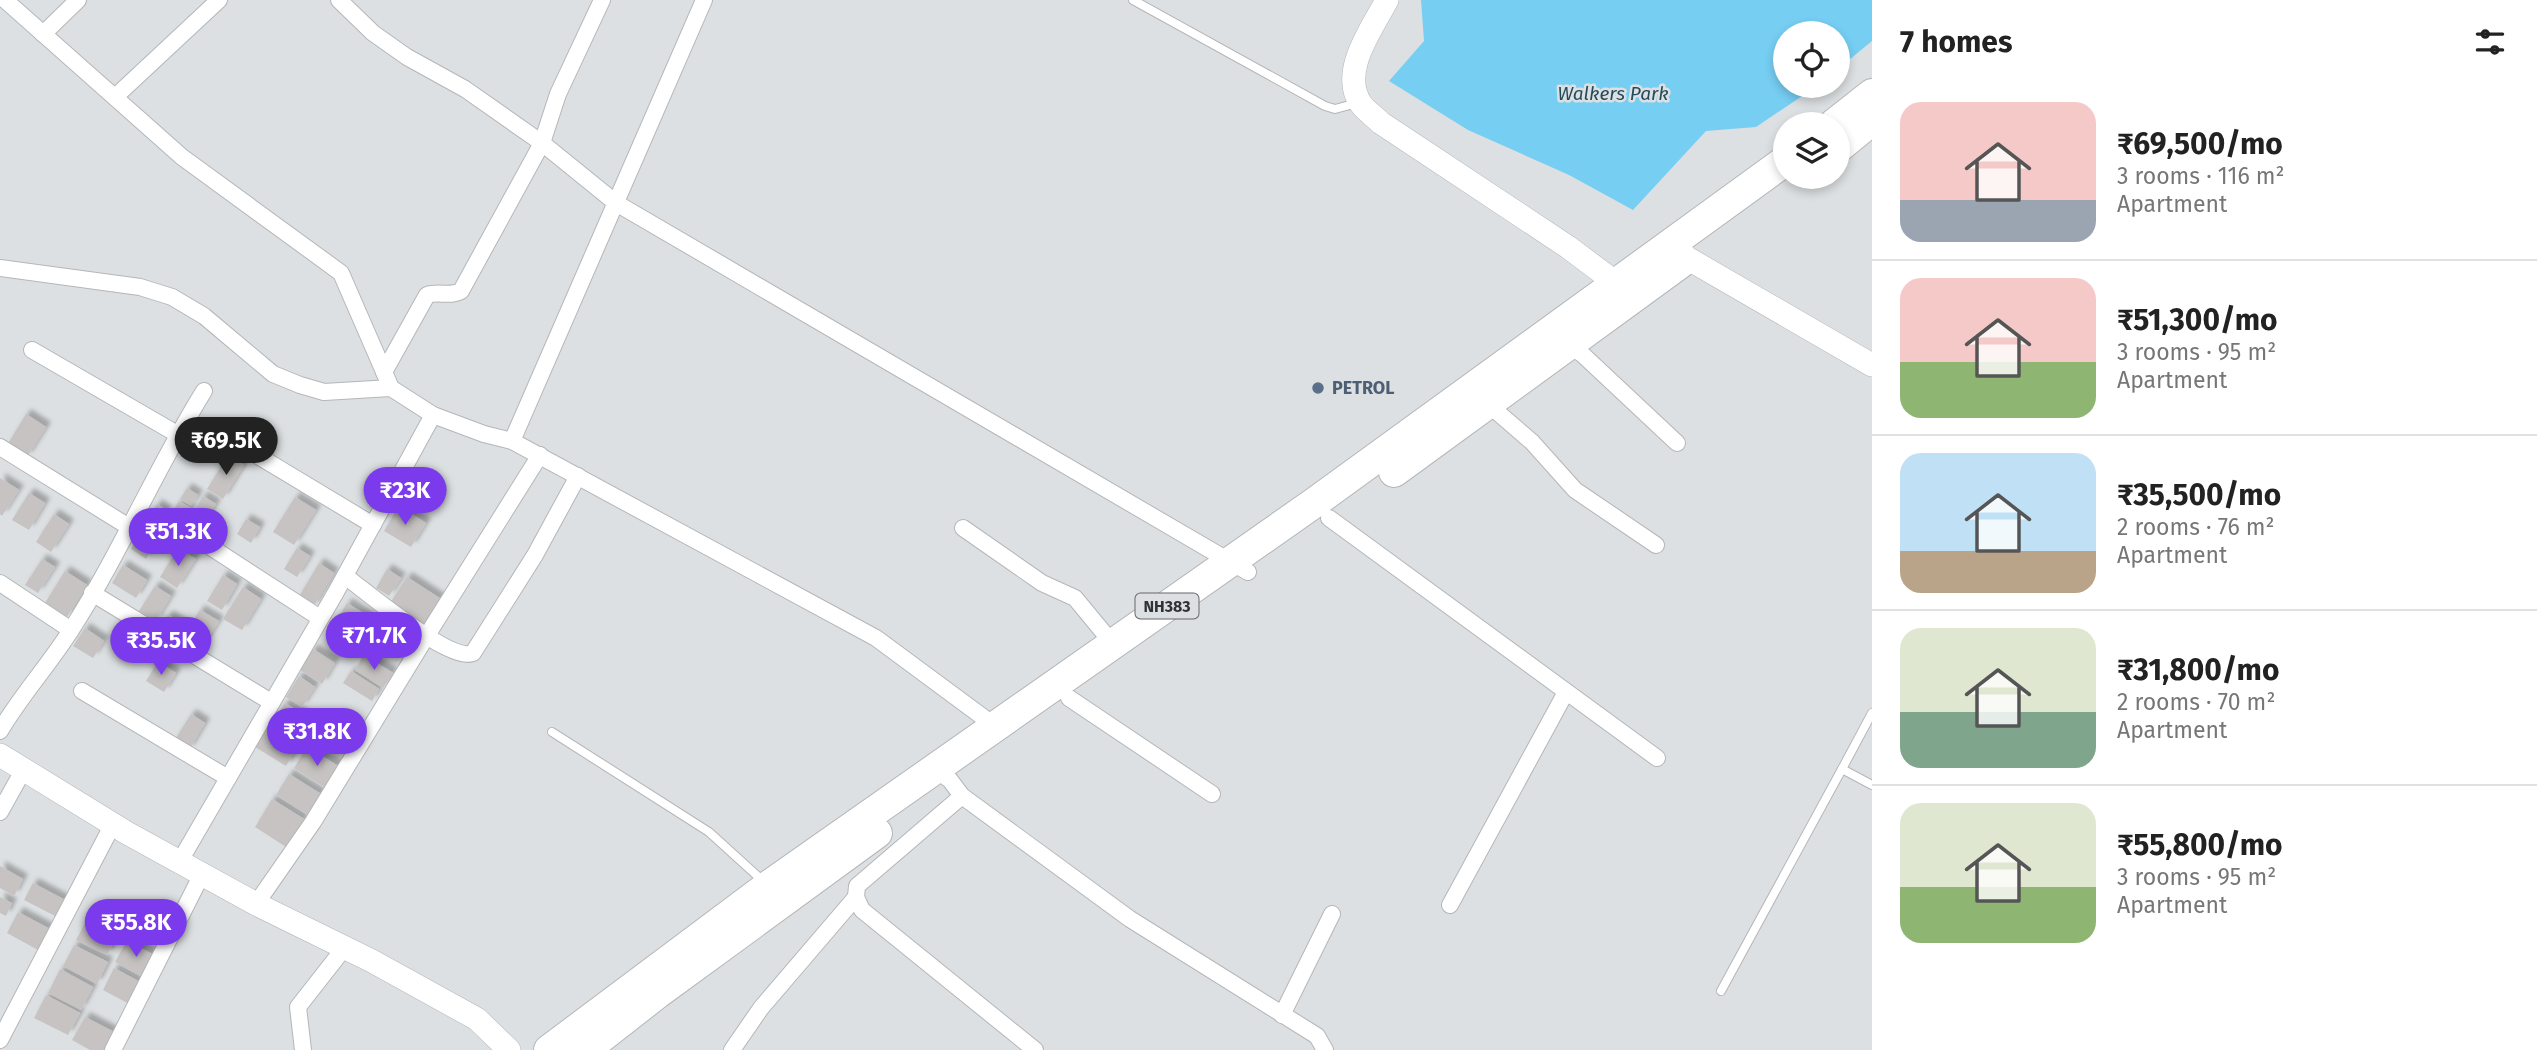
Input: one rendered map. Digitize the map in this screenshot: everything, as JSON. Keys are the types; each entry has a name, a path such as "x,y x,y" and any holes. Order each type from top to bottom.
{"highway":[{"path":"1849,112 1872,94"},
{"path":"1850,138 1872,120"},
{"name":"NH383","path":"563,1048 768,886 949,781 995,726 1113,644 1240,567 1329,518 1488,404 1568,345 1773,171"},
{"name":"NH383","path":"563,1048 658,993 949,781 1069,698 1471,390 1616,283 1680,251 1779,189"}],"main road":[{"path":"1387,0 1352,75 1354,91 1360,102 1381,123 1568,247 1616,283"},
{"path":"1680,251 1872,365"},
{"path":"0,755 113,824 256,904 345,947 477,1019 509,1050"}],"street":[{"path":"5,0 183,157 341,273 391,388 433,415 484,434 512,441 540,455 876,638 995,726"},
{"path":"43,34 78,0"},
{"path":"115,97 219,0"},
{"path":"340,0 384,41 465,89 542,144 615,203 1240,567"},
{"path":"384,372 427,295 435,292 454,295 461,291 542,144 558,94 602,0"},
{"path":"512,441 704,0"},
{"path":"0,268 140,287 172,298 204,316 273,374 300,385 324,392 391,388"},
{"path":"1568,345 1677,443"},
{"path":"32,351 177,434"},
{"path":"0,731 7,703 71,630 177,434 204,391"},
{"path":"1488,404 1532,442 1574,490 1656,545"},
{"path":"180,861 345,576 433,415"},
{"path":"225,436 373,524"},
{"path":"0,447 129,527"},
{"path":"256,904 313,822 540,455"},
{"path":"345,576 426,636 461,655 473,653 535,555 578,476"},
{"path":"1329,518 1657,758"},
{"path":"169,520 320,618"},
{"path":"963,528 1042,583 1074,598 1113,644"},
{"path":"0,583 71,630"},
{"path":"92,593 271,702"},
{"path":"82,691 228,778"},
{"path":"1450,905 1566,692"},
{"path":"1069,698 1212,794"},
{"path":"0,812 23,769"},
{"path":"1035,1050 862,910 856,897 857,886 949,781 1130,919 1317,1036 1325,1050"},
{"path":"12,1050 0,1042 113,824"},
{"path":"113,1050 202,874"},
{"path":"732,1050 761,1008 856,897"},
{"path":"1282,1015 1332,914"},
{"path":"303,1050 298,1007 345,947"}],"lane":[{"path":"1133,0 1325,106 1345,108 1360,102"},
{"path":"1721,992 1872,713"},
{"path":"552,732 709,832 768,886"},
{"path":"1842,769 1872,785"}],"water":[{"name":"Walkers Park","path":"1421,0 1872,0 1872,41 1850,59 1850,21 1773,21 1773,98 1799,98 1778,112 1773,112 1773,116 1756,127 1706,131 1633,210 1569,175 1468,130 1389,81 1424,41"}],"building":[{"path":"26,414 46,427 27,457 7,445"},
{"path":"228,455 244,465 223,499 207,489"},
{"path":"0,478 19,490 2,516 0,514"},
{"path":"187,488 198,495 191,506 180,499"},
{"path":"29,493 45,503 29,530 12,520"},
{"path":"203,496 216,504 196,535 184,527"},
{"path":"295,497 316,510 294,545 273,532"},
{"path":"179,501 191,508 181,525 169,517"},
{"path":"157,504 167,511 155,531 144,525"},
{"path":"399,506 426,523 411,547 384,531"},
{"path":"54,514 69,524 51,552 36,542"},
{"path":"246,519 260,527 251,543 237,534"},
{"path":"144,527 159,537 146,559 131,549"},
{"path":"178,548 196,559 177,588 160,577"},
{"path":"297,548 310,556 297,577 284,569"},
{"path":"42,559 55,567 38,593 25,585"},
{"path":"319,563 334,573 313,607 298,598"},
{"path":"123,565 147,580 136,598 112,583"},
{"path":"387,569 401,578 389,596 376,588"},
{"path":"65,571 87,585 67,617 45,603"},
{"path":"223,575 237,584 222,610 207,601"},
{"path":"407,577 441,599 425,625 390,603"},
{"path":"155,586 171,596 156,621 139,611"},
{"path":"243,587 261,599 242,630 223,619"},
{"path":"347,603 371,618 359,637 336,622"},
{"path":"200,610 219,621 197,656 178,644"},
{"path":"168,615 184,625 174,640 158,630"},
{"path":"85,628 104,641 93,658 73,646"},
{"path":"347,638 360,646 352,657 340,649"},
{"path":"313,649 335,663 322,684 300,670"},
{"path":"364,655 393,673 383,688 355,670"},
{"path":"158,662 176,673 164,692 146,681"},
{"path":"351,671 379,689 372,701 343,683"},
{"path":"299,676 315,687 302,707 286,697"},
{"path":"285,703 317,723 304,743 272,723"},
{"path":"191,714 205,723 189,750 174,741"},
{"path":"267,726 298,746 286,766 255,747"},
{"path":"307,747 340,767 327,789 294,768"},
{"path":"289,774 321,794 308,815 276,795"},
{"path":"272,799 304,819 286,847 255,827"},
{"path":"0,866 23,879 14,896 0,888"},
{"path":"33,883 67,901 59,918 24,900"},
{"path":"0,897 12,903 6,916 0,913"},
{"path":"18,912 50,929 38,950 7,933"},
{"path":"88,918 118,934 107,955 76,940"},
{"path":"127,941 156,956 145,978 115,962"},
{"path":"74,945 108,962 97,984 63,966"},
{"path":"114,968 142,983 131,1005 103,990"},
{"path":"60,969 93,987 81,1010 48,993"},
{"path":"46,995 80,1013 68,1035 34,1018"},
{"path":"85,1017 116,1033 108,1050 90,1050 72,1040"}],"place":[{"name":"PETROL","path":"1318,388"}]}
